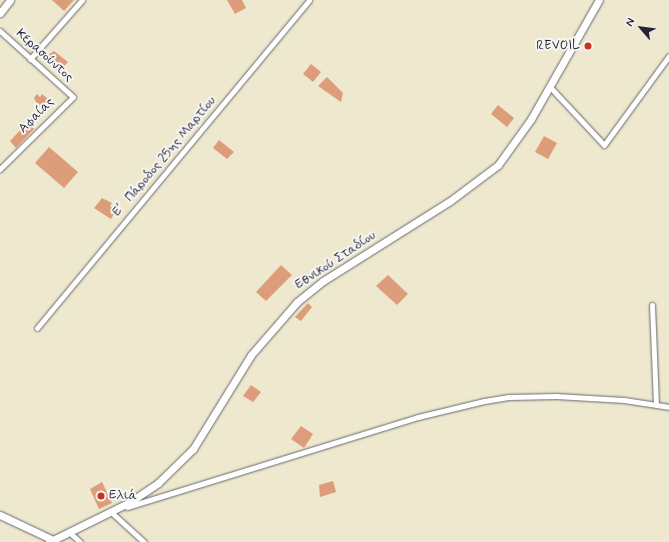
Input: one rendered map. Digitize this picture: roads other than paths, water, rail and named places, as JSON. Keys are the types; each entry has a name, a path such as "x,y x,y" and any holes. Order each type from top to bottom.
{"street":[{"path":"0,13 10,0"},
{"path":"30,59 82,0"},
{"name":"Ε΄ Πάροδος 25ης Μαρτίου","path":"37,328 309,0"},
{"name":"Εθνικού Σταδίου","path":"50,541 113,511 158,483 184,460 211,423 252,356 297,302 323,281 484,177 516,142 599,0"},
{"name":"Κερασούντος","path":"0,31 73,96"},
{"path":"550,86 604,145 669,56"},
{"name":"Αφαίας","path":"1,167 73,96"},
{"path":"652,305 656,403"},
{"path":"144,542 113,511 418,417 484,401 509,397 556,396 656,403 669,407"},
{"path":"0,515 50,541"},
{"path":"69,532 80,542"}],"place":[{"name":"REVOIL","path":"588,46"},
{"name":"Ελιά","path":"101,496"}]}
